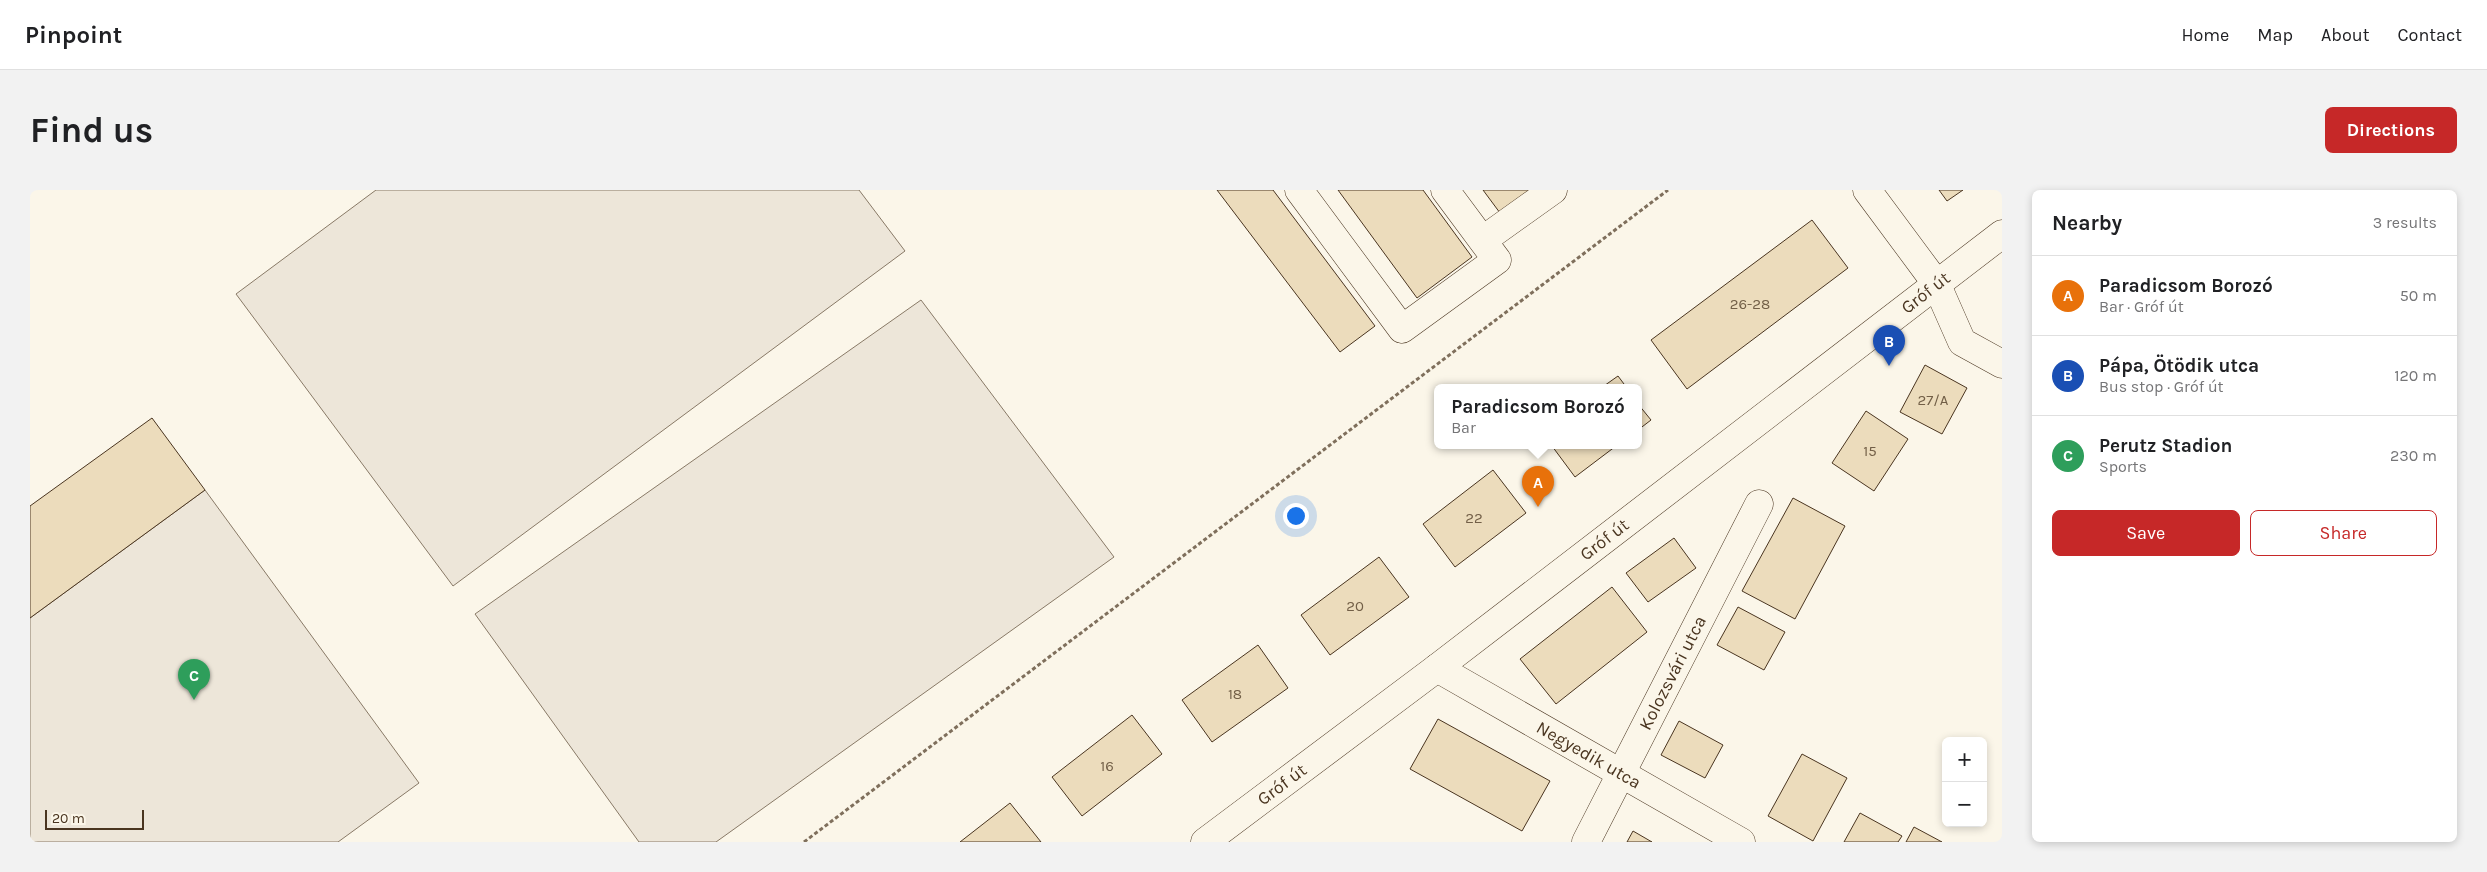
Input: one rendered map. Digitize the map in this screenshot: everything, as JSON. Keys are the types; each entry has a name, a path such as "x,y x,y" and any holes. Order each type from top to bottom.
{"street":[{"path":"1299,190 1402,329 1497,260 1445,190"},
{"path":"1483,240 1553,190"},
{"path":"1867,190 1936,283 1962,342 2002,364"},
{"name":"Gróf út","path":"1205,842 1437,668 2002,234"},
{"name":"Kolozsvári utca","path":"1586,842 1759,504"},
{"name":"Negyedik utca","path":"1437,668 1741,842"}],"path":[{"path":"804,842 1668,190"}],"shaded area":[{"path":"376,190 859,190 905,251 453,586 236,294"},
{"path":"921,300 1114,557 716,842 639,842 475,614"},
{"path":"205,490 419,783 338,842 30,842 30,618"}],"building":[{"path":"1217,190 1273,190 1375,326 1340,352"},
{"path":"1338,190 1423,190 1472,257 1417,298"},
{"path":"1483,190 1540,190 1503,217"},
{"path":"1939,190 1963,190 1947,201"},
{"path":"1812,220 1848,268 1687,389 1651,340"},
{"path":"1925,365 1967,388 1942,434 1900,412"},
{"path":"1618,376 1624,384 1607,384"},
{"path":"1642,409 1651,420 1642,427"},
{"path":"1866,411 1908,439 1874,491 1832,463"},
{"path":"152,418 205,490 30,618 30,506"},
{"path":"1554,449 1612,449 1575,477"},
{"path":"1493,470 1526,513 1455,567 1423,524"},
{"path":"1793,498 1845,526 1795,619 1742,591"},
{"path":"1674,538 1696,568 1648,602 1626,573"},
{"path":"1379,557 1409,597 1330,655 1301,615"},
{"path":"1612,587 1647,632 1556,704 1520,659"},
{"path":"1738,607 1785,632 1764,670 1717,645"},
{"path":"1258,645 1288,688 1212,742 1182,700"},
{"path":"1132,715 1162,754 1082,816 1052,777"},
{"path":"1438,719 1550,781 1522,831 1410,769"},
{"path":"1679,721 1723,745 1705,778 1661,755"},
{"path":"1802,754 1847,778 1813,841 1768,816"},
{"path":"1010,803 1041,842 960,842"},
{"path":"1860,813 1902,836 1898,842 1844,842"},
{"path":"1914,827 1942,842 1906,842"},
{"path":"1633,831 1652,842 1627,842"}],"place":[{"name":"Pápa, Ötödik utca","path":"1889,366"},
{"name":"Paradicsom Borozó","path":"1538,507"},
{"name":"Perutz Stadion","path":"194,700"}]}
